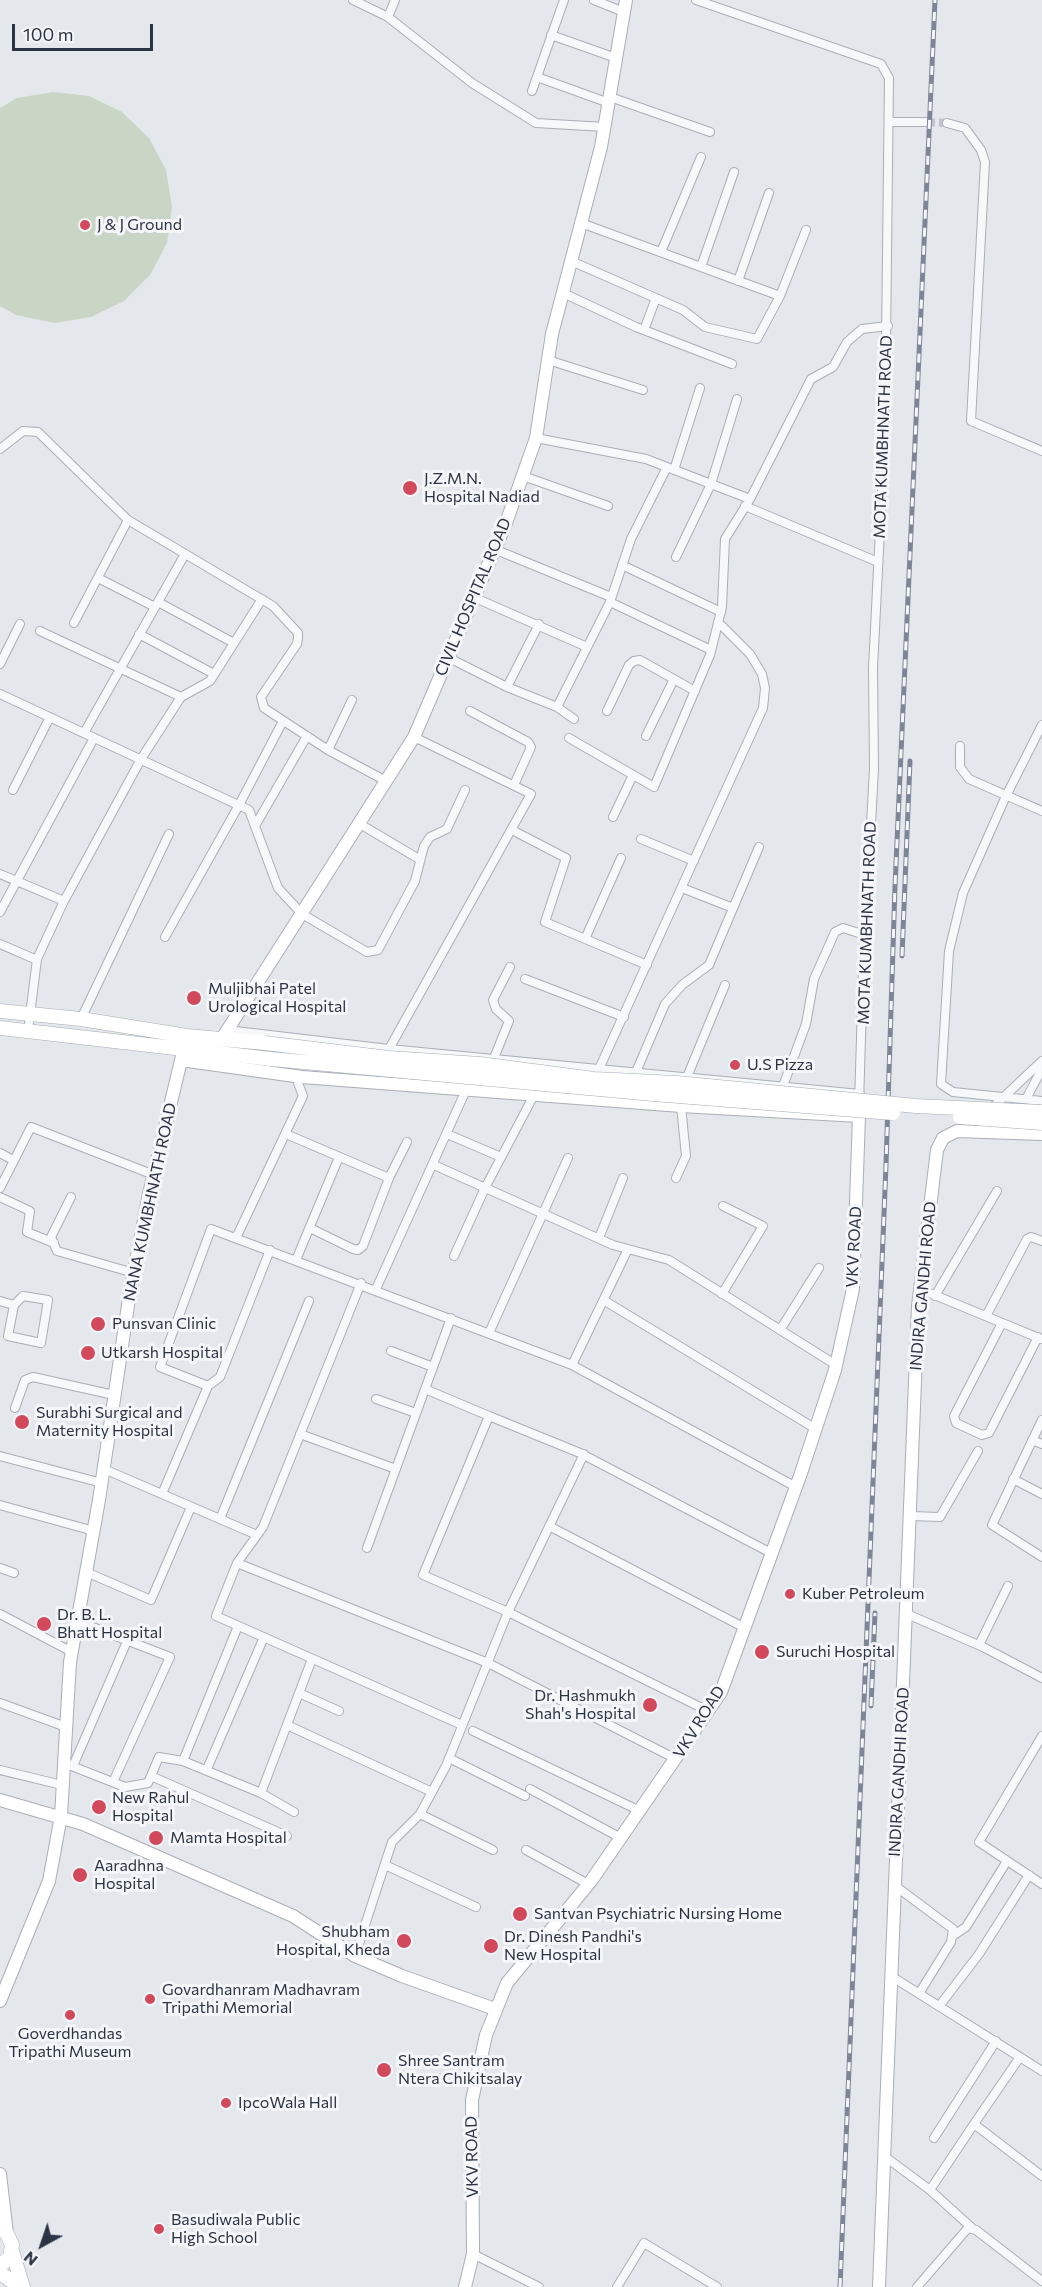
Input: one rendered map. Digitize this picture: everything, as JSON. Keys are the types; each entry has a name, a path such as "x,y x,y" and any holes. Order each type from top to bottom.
{"main road":[{"name":"CIVIL HOSPITAL ROAD","path":"224,1035 414,736 523,476 536,438 548,360 604,127 625,6"},
{"path":"0,1011 81,1018 184,1049 302,1077 681,1106 859,1116"},
{"path":"0,1028 271,1059 784,1106 1042,1123"},
{"path":"184,1049 224,1035 265,1043 389,1058 480,1064 594,1079 677,1083 916,1106 1042,1112"},
{"name":"NANA KUMBHNATH ROAD","path":"0,2001 3,1981 34,1923 49,1881 61,1816 62,1785 68,1765 66,1727 72,1652 102,1483 134,1273 154,1175 184,1049"},
{"name":"VKV ROAD","path":"465,2287 473,2254 472,2100 486,2035 507,1983 588,1884 676,1760 720,1692 796,1487 836,1365 853,1288 859,1116"},
{"path":"966,1131 1042,1134"},
{"name":"INDIRA GANDHI ROAD","path":"879,2287 920,1289 937,1150 943,1138 949,1133 966,1131"},
{"path":"0,1800 61,1816 221,1882 293,1916 355,1956 402,1976 495,2009"},
{"path":"0,2174 4,2231 22,2287"},
{"path":"0,2266 12,2251"},
{"path":"0,2273 22,2287"}],"street":[{"path":"352,0 388,17 472,83 536,123 604,127"},
{"path":"388,17 395,0"},
{"path":"532,91 564,0"},
{"path":"594,0 625,6"},
{"path":"696,0 881,64 889,78 888,326"},
{"path":"551,35 616,58"},
{"path":"537,77 710,132"},
{"path":"889,122 927,122"},
{"path":"947,123 965,128 981,150 985,162 971,421 1042,451"},
{"path":"662,252 701,157"},
{"path":"701,267 734,172"},
{"path":"738,281 769,193"},
{"path":"581,223 780,296"},
{"path":"571,261 683,310 705,327 757,339 780,296 806,230"},
{"path":"563,293 644,330 732,364"},
{"path":"644,330 656,298"},
{"name":"MOTA KUMBHNATH ROAD","path":"569,738 654,787 711,650 721,612 725,539 747,502 811,379 833,367 847,342 862,330 888,326 873,668 872,812 859,1116"},
{"path":"548,360 643,390"},
{"path":"556,707 610,599 631,538 671,469 700,388"},
{"path":"676,558 711,484 737,399"},
{"path":"0,449 22,431 38,432 128,520 273,606 298,633 297,644 261,697 264,708 328,750 386,781"},
{"path":"536,438 646,459 711,484 878,562"},
{"path":"523,476 608,506"},
{"path":"74,623 128,520"},
{"path":"494,549 610,599 711,650"},
{"path":"84,733 185,554"},
{"path":"622,565 721,612"},
{"path":"98,578 234,643"},
{"path":"473,597 587,647"},
{"path":"28,1031 37,960 64,901 141,759 181,697 190,690 204,686 214,674 262,599"},
{"path":"599,1069 763,708 762,674 750,654 718,622"},
{"path":"0,664 20,624"},
{"path":"507,687 539,624"},
{"path":"40,631 118,670 181,697"},
{"path":"139,634 214,674"},
{"path":"447,657 507,687 556,707 574,719"},
{"path":"607,711 629,665 634,661 640,660 695,691"},
{"path":"646,736 674,679"},
{"path":"0,694 249,810 278,888 302,914 367,952 372,953 378,950 415,881 419,859 430,837 447,829 465,790"},
{"path":"328,750 352,700"},
{"path":"470,711 528,742 531,747 514,785"},
{"path":"13,790 50,717"},
{"path":"165,937 240,805 283,721"},
{"path":"1042,725 1006,796 963,893 949,951 941,1084 952,1092 1042,1101"},
{"path":"255,826 307,736"},
{"path":"389,1049 531,794 414,736"},
{"path":"0,912 94,738"},
{"path":"960,746 960,767 963,774 980,785 1042,811"},
{"path":"613,817 633,775"},
{"path":"360,824 419,859"},
{"path":"512,830 566,858 545,922 647,965"},
{"path":"81,1018 169,834"},
{"path":"641,839 694,861"},
{"path":"636,1072 665,1004 682,985 709,964 759,848"},
{"path":"585,939 621,858"},
{"path":"0,874 64,901"},
{"path":"682,888 733,908"},
{"path":"783,1086 806,1024 813,979 835,932 843,927 865,935"},
{"path":"0,944 37,960"},
{"path":"494,1058 509,1021 496,1009 493,1000 510,967"},
{"path":"525,979 624,1017"},
{"path":"687,1077 725,985"},
{"path":"224,1035 494,1058 860,1094"},
{"path":"966,1131 1042,1061"},
{"path":"1026,1099 1042,1069"},
{"path":"236,1238 303,1096 298,1083 302,1077"},
{"path":"376,1289 466,1090"},
{"path":"454,1256 485,1188 534,1095"},
{"path":"676,1178 686,1156 681,1106"},
{"path":"0,1188 32,1127 154,1175"},
{"path":"286,1134 389,1178"},
{"path":"447,1134 501,1157"},
{"path":"310,1228 358,1250 363,1246 389,1178 407,1142"},
{"path":"0,1153 13,1160"},
{"path":"296,1260 339,1157"},
{"path":"489,1333 568,1158"},
{"path":"434,1165 599,1238 669,1260 836,1365"},
{"path":"599,1238 623,1178"},
{"path":"935,1296 997,1191"},
{"path":"0,1197 30,1211 27,1232 54,1243"},
{"path":"71,1197 51,1237 57,1251 134,1273"},
{"path":"722,1294 763,1227 723,1206"},
{"path":"208,1386 160,1367 211,1229 376,1289 572,1365 796,1487"},
{"path":"986,1316 1027,1239 1042,1241"},
{"path":"572,1365 628,1249"},
{"path":"162,1494 208,1386 220,1377 270,1250"},
{"path":"780,1330 819,1268"},
{"path":"360,1283 263,1527 237,1563 216,1616 462,1725"},
{"path":"920,1289 1040,1338 988,1433 981,1435 956,1424 954,1416 1002,1323"},
{"path":"23,1296 48,1300 41,1343 8,1336 14,1305 23,1296"},
{"path":"0,1301 14,1305"},
{"path":"220,1519 309,1301"},
{"path":"604,1301 816,1429"},
{"path":"367,1548 451,1318"},
{"path":"391,1351 433,1367"},
{"path":"15,1408 25,1380 33,1377 114,1395"},
{"path":"425,1389 584,1454 771,1553"},
{"path":"376,1399 416,1413"},
{"path":"489,1416 423,1575 508,1612 708,1711"},
{"path":"1042,1420 992,1526 1042,1557"},
{"path":"300,1434 396,1469"},
{"path":"1032,1440 1042,1444"},
{"path":"910,1516 940,1517 978,1451"},
{"path":"355,1956 392,1842 420,1814 449,1758 508,1612 584,1454"},
{"path":"0,1455 102,1483"},
{"path":"104,1469 257,1535"},
{"path":"1013,1479 1042,1494"},
{"path":"0,1505 94,1531"},
{"path":"86,1572 151,1600 191,1507"},
{"path":"549,1526 743,1627"},
{"path":"237,1563 488,1663 676,1760"},
{"path":"0,1568 14,1573"},
{"path":"979,1645 1008,1586"},
{"path":"0,1614 72,1652"},
{"path":"907,1614 979,1645 1042,1677"},
{"path":"78,1621 170,1657 113,1782"},
{"path":"183,1761 238,1626"},
{"path":"207,1769 264,1637"},
{"path":"128,1639 68,1765 125,1787 148,1783 159,1756 207,1769 261,1793 294,1812"},
{"path":"261,1793 312,1659"},
{"path":"299,1693 339,1711"},
{"path":"0,1703 66,1727"},
{"path":"287,1725 432,1792"},
{"path":"473,1731 639,1811"},
{"path":"1042,1736 979,1842 1042,1884"},
{"path":"449,1758 527,1792 621,1838"},
{"path":"0,1770 62,1785"},
{"path":"151,1776 286,1836"},
{"path":"420,1814 493,1850"},
{"path":"526,1850 588,1884"},
{"path":"920,1992 954,1935 966,1927 1007,1861"},
{"path":"385,1865 476,1907"},
{"path":"940,2005 979,1954 1029,1875"},
{"path":"894,1885 953,1929 954,1935"},
{"path":"891,1976 920,1992 1042,2072"},
{"path":"934,2138 996,2041"},
{"path":"930,2190 1020,2057"},
{"path":"974,2124 1042,2176"},
{"path":"884,2156 930,2190 972,2228 1042,2281"},
{"path":"917,2287 966,2229 972,2228"},
{"path":"617,2287 645,2243 717,2287"},
{"path":"473,2254 539,2287"}],"green space":[{"name":"J & J Ground","path":"53,92 89,96 122,112 149,138 166,170 172,207 167,243 150,275 124,301 91,317 55,323 16,315 0,306 0,108 17,98"}],"tunnel":[{"path":"927,122 947,123"}],"railway":[{"path":"840,2287 886,1165 895,886 935,0"},
{"path":"902,956 910,761"},
{"path":"871,1706 875,1613"}],"place":[{"name":"J & J Ground","path":"85,225"},
{"name":"J.Z.M.N. Hospital Nadiad","path":"410,488"},
{"name":"Muljibhai Patel Urological Hospital","path":"194,998"},
{"name":"U.S Pizza","path":"735,1065"},
{"name":"Punsvan Clinic","path":"98,1324"},
{"name":"Utkarsh Hospital","path":"88,1353"},
{"name":"Surabhi Surgical and Maternity Hospital","path":"22,1422"},
{"name":"Kuber Petroleum","path":"790,1594"},
{"name":"Dr. B. L. Bhatt Hospital","path":"44,1624"},
{"name":"Suruchi Hospital","path":"762,1652"},
{"name":"Dr. Hashmukh Shah's Hospital","path":"650,1705"},
{"name":"New Rahul Hospital","path":"99,1807"},
{"name":"Mamta Hospital","path":"156,1838"},
{"name":"Aaradhna Hospital","path":"80,1875"},
{"name":"Santvan Psychiatric Nursing Home","path":"520,1914"},
{"name":"Shubham Hospital, Kheda","path":"404,1941"},
{"name":"Dr. Dinesh Pandhi's New Hospital","path":"491,1946"},
{"name":"Govardhanram Madhavram Tripathi Memorial","path":"150,1999"},
{"name":"Goverdhandas Tripathi Museum","path":"70,2015"},
{"name":"Shree Santram Ntera Chikitsalay","path":"384,2070"},
{"name":"IpcoWala Hall","path":"226,2103"},
{"name":"Basudiwala Public High School","path":"159,2229"}]}
